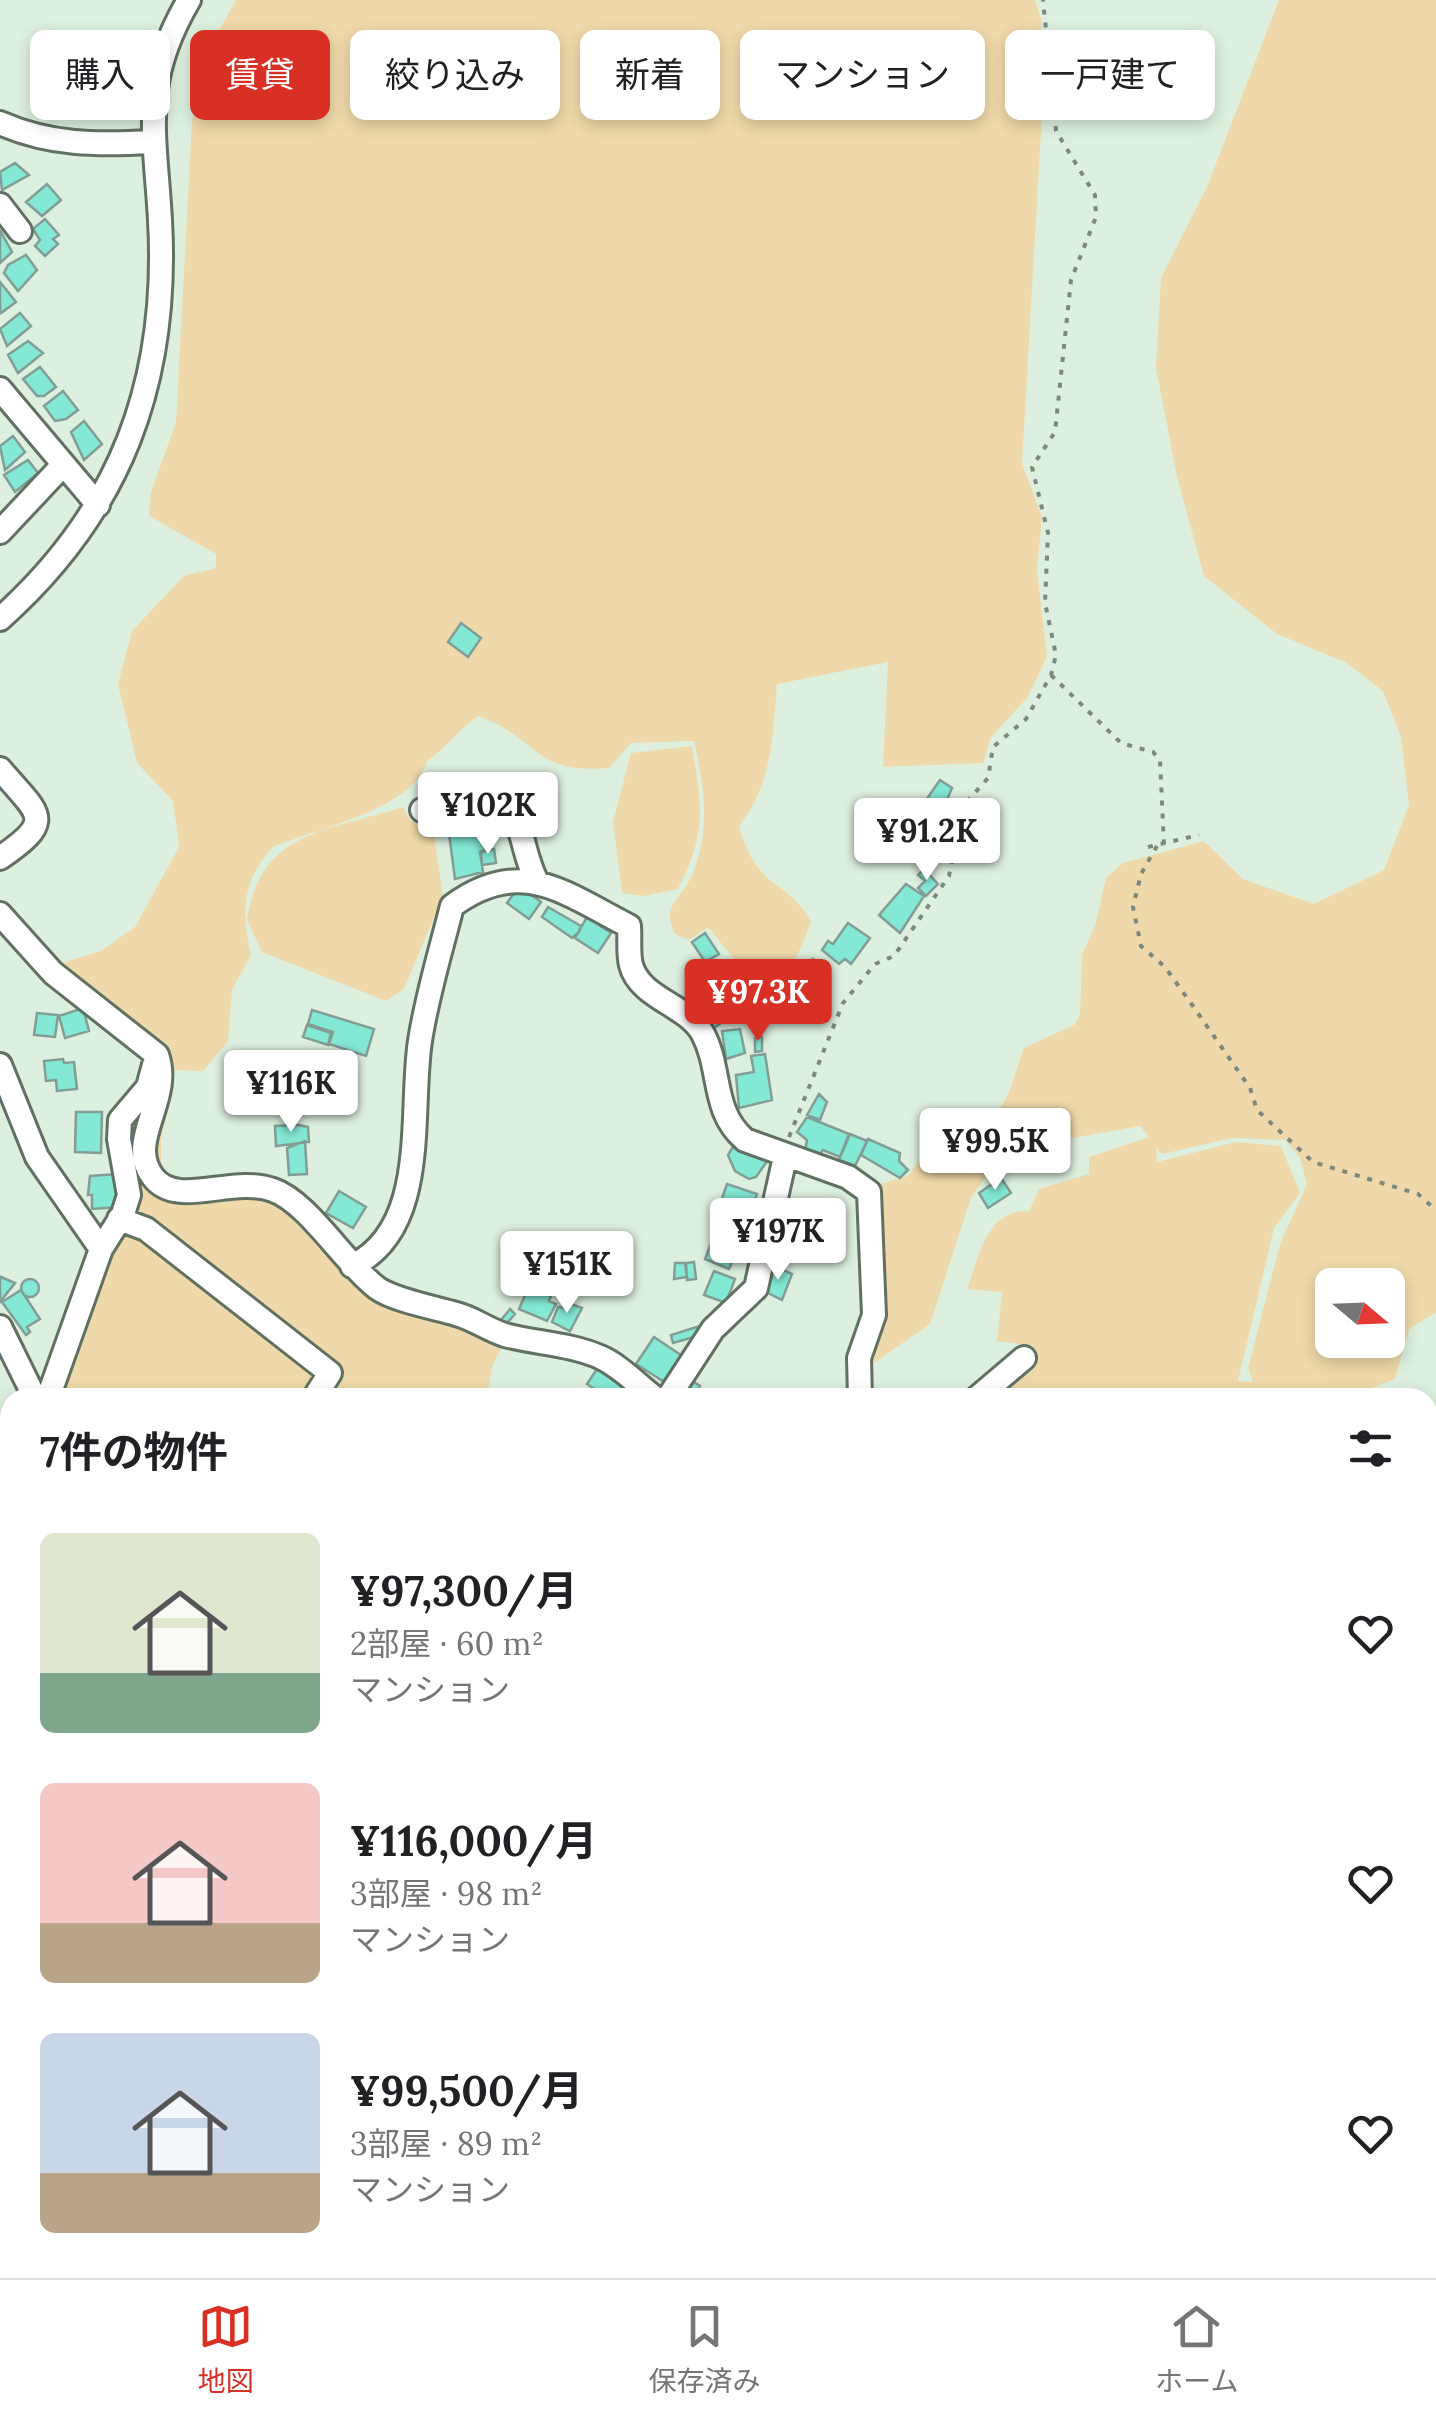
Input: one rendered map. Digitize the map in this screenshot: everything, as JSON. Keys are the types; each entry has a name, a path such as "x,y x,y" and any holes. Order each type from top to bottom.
{"street":[{"path":"0,620 52,570 98,505 134,430 158,339 162,296 160,217 151,142 153,90 189,0"},
{"path":"0,122 28,135 85,146 151,142"},
{"path":"0,205 20,231"},
{"path":"1,391 98,505"},
{"path":"0,532 62,466"},
{"path":"0,769 36,811 38,824 33,836 0,858"},
{"path":"422,810 450,800 484,804 509,815 521,832 523,854 536,880"},
{"path":"352,1266 378,1252 404,1197 420,1042 452,906 478,886 500,880 536,880 630,926 631,966 689,1017 706,1039 722,1112 732,1128 745,1140 848,1177 869,1192 874,1314 859,1358 860,1388"},
{"path":"0,914 53,973 157,1055 164,1074 144,1140 150,1174 165,1191 180,1194 224,1184 270,1189 289,1197 352,1266 382,1291 458,1314 509,1336 596,1355 641,1388"},
{"path":"51,1388 100,1249 120,1220 129,1195 119,1139 120,1120 148,1087 157,1055"},
{"path":"0,1065 37,1157 100,1249"},
{"path":"675,1388 713,1329 756,1288 785,1156"},
{"path":"120,1220 146,1228 330,1372 320,1388"},
{"path":"0,1327 30,1388"},
{"path":"988,1388 1024,1358"}],"path":[{"path":"785,1156 789,1134 843,1003 875,964 894,956 950,876 963,806 988,778 993,747 1026,720 1051,675 1056,655 1045,603 1048,533 1032,467 1055,432 1071,280 1096,217 1095,194 1056,130 1044,0"},
{"path":"1051,675 1122,743 1153,752 1160,760 1161,846 1142,874 1133,907 1142,946 1165,967 1195,1008 1250,1088 1257,1110 1313,1162 1418,1194 1436,1210"},
{"path":"1148,848 1199,834"}],"shaded area":[{"path":"236,0 1035,0 1042,30 1005,30 1005,120 1042,120 1022,463 1042,517 1037,570 1047,656 1028,697 991,737 983,763 883,767 888,662 777,684 772,741 764,776 739,826 754,862 801,906 811,921 797,955 784,968 748,976 708,927 689,940 675,934 671,924 671,909 693,873 702,839 703,792 694,741 631,743 609,768 564,766 478,716 427,761 404,792 384,805 273,847 255,872 247,897 251,955 232,990 228,1041 203,1071 173,1070 158,1044 142,1029 56,965 101,951 135,927 179,847 173,801 137,763 118,684 132,631 184,576 216,568 216,554 149,516 151,492 176,422 192,120 330,120 330,30 219,30"},
{"path":"1279,0 1436,0 1436,1312 1409,1329 1405,1343 1405,1268 1315,1268 1315,1358 1401,1358 1395,1379 1371,1388 1004,1388 1035,1366 1034,1346 997,1341 1002,1292 967,1289 987,1237 1003,1218 1029,1211 1039,1189 1089,1174 1089,1157 1149,1137 1140,1126 1050,1142 987,1175 971,1198 930,1324 871,1365 881,1319 873,1186 908,1176 947,1122 968,1122 994,1113 1008,1094 1024,1048 1074,1025 1080,1015 1082,955 1095,926 1106,878 1123,863 1204,841 1243,879 1314,904 1384,870 1409,805 1401,737 1383,691 1345,662 1277,634 1204,576 1177,477 1156,368 1161,278 1207,187","holes":["1232,1138 1285,1140 1300,1158 1307,1184 1280,1244 1248,1368 1253,1382 1238,1381 1274,1228 1300,1193 1281,1146 1236,1142 1157,1162 1156,1148 1162,1154"]},
{"path":"692,746 700,819 694,852 678,889 644,896 622,893 613,822 631,753"},
{"path":"403,807 411,822 431,816 443,896 404,989 386,1001 262,952 247,920 254,890 266,868 302,839"},
{"path":"158,1070 173,1089 161,1139 161,1191 259,1196 291,1208 324,1254 378,1297 409,1305 431,1320 460,1324 504,1342 492,1367 488,1388 63,1388 108,1250 123,1133"}],"building":[{"path":"15,163 29,175 2,190 0,172"},
{"path":"47,184 61,200 42,216 26,202"},
{"path":"45,219 59,235 53,239 58,244 45,256 35,246 40,240 33,229"},
{"path":"0,230 12,252 0,263"},
{"path":"26,255 37,270 18,291 4,273 8,265"},
{"path":"0,282 16,302 1,313 0,312"},
{"path":"20,313 31,326 7,346 0,329"},
{"path":"28,341 43,353 18,373 8,355"},
{"path":"40,367 56,387 44,396 37,396 23,379"},
{"path":"63,391 78,410 55,421 44,406"},
{"path":"84,421 102,444 84,460 71,432"},
{"path":"13,436 25,452 5,470 0,446"},
{"path":"28,460 38,473 15,492 4,475"},
{"path":"461,623 481,638 468,657 448,642"},
{"path":"940,780 952,788 941,814 924,803"},
{"path":"475,815 485,850 480,852 483,872 455,879 447,819"},
{"path":"494,849 496,863 482,865 481,852"},
{"path":"924,869 938,884 926,896 918,888 925,881 918,875"},
{"path":"906,884 924,896 900,933 879,915"},
{"path":"519,886 541,902 529,919 507,903"},
{"path":"548,907 581,926 579,932 572,938 542,917"},
{"path":"587,917 611,933 598,953 575,938"},
{"path":"848,923 870,938 851,964 845,959 839,964 822,950 828,941 833,944"},
{"path":"705,933 719,954 705,962 692,942"},
{"path":"813,959 825,969 816,982 803,973"},
{"path":"761,986 763,1006 756,1007 752,987"},
{"path":"718,1006 727,1019 708,1032 699,1019"},
{"path":"764,1007 767,1023 759,1025 756,1008"},
{"path":"83,1008 89,1031 65,1038 59,1016"},
{"path":"312,1010 374,1029 366,1056 329,1044 333,1032 308,1024"},
{"path":"37,1013 58,1015 55,1037 34,1035"},
{"path":"307,1025 331,1033 328,1045 303,1037"},
{"path":"740,1029 745,1053 726,1059 722,1031"},
{"path":"762,1037 762,1051 755,1052 755,1038"},
{"path":"765,1054 772,1100 739,1108 736,1075 754,1072 751,1056"},
{"path":"63,1059 64,1063 74,1062 77,1089 57,1091 56,1080 46,1081 44,1061"},
{"path":"819,1094 827,1102 820,1120 807,1115"},
{"path":"76,1112 102,1112 101,1153 75,1152"},
{"path":"807,1117 849,1134 840,1157 823,1150 819,1156 805,1151 807,1140 797,1132"},
{"path":"275,1126 308,1127 309,1142 276,1146"},
{"path":"850,1134 867,1141 855,1166 839,1160"},
{"path":"868,1139 900,1153 899,1161 908,1170 900,1178 861,1155"},
{"path":"305,1141 307,1174 289,1175 287,1148"},
{"path":"736,1142 768,1160 756,1177 749,1179 735,1171 728,1155"},
{"path":"118,1174 120,1207 92,1209 92,1195 88,1195 90,1176"},
{"path":"1001,1178 1011,1193 988,1208 979,1193"},
{"path":"727,1184 757,1194 749,1215 719,1207"},
{"path":"339,1191 366,1207 353,1228 326,1213"},
{"path":"719,1224 745,1232 729,1269 705,1259"},
{"path":"745,1228 755,1232 749,1257 737,1252"},
{"path":"694,1262 696,1279 687,1280 686,1263"},
{"path":"675,1263 685,1263 687,1277 674,1279"},
{"path":"775,1266 792,1274 782,1300 764,1291"},
{"path":"714,1271 735,1279 726,1303 704,1295"},
{"path":"1,1277 15,1283 0,1302 0,1280"},
{"path":"30,1279 39,1288 30,1297 21,1288"},
{"path":"564,1279 578,1284 575,1295 560,1289"},
{"path":"528,1288 551,1296 549,1301 556,1304 547,1321 519,1309"},
{"path":"21,1290 40,1319 27,1327 30,1332 26,1335 2,1302"},
{"path":"568,1303 582,1308 570,1331 552,1322 558,1307 566,1308"},
{"path":"510,1309 515,1314 506,1324 501,1320"},
{"path":"700,1326 701,1335 673,1343 671,1335"},
{"path":"654,1337 684,1357 666,1383 636,1364"},
{"path":"597,1369 624,1388 593,1388 587,1384"},
{"path":"689,1379 700,1386 699,1388 686,1388"}]}
